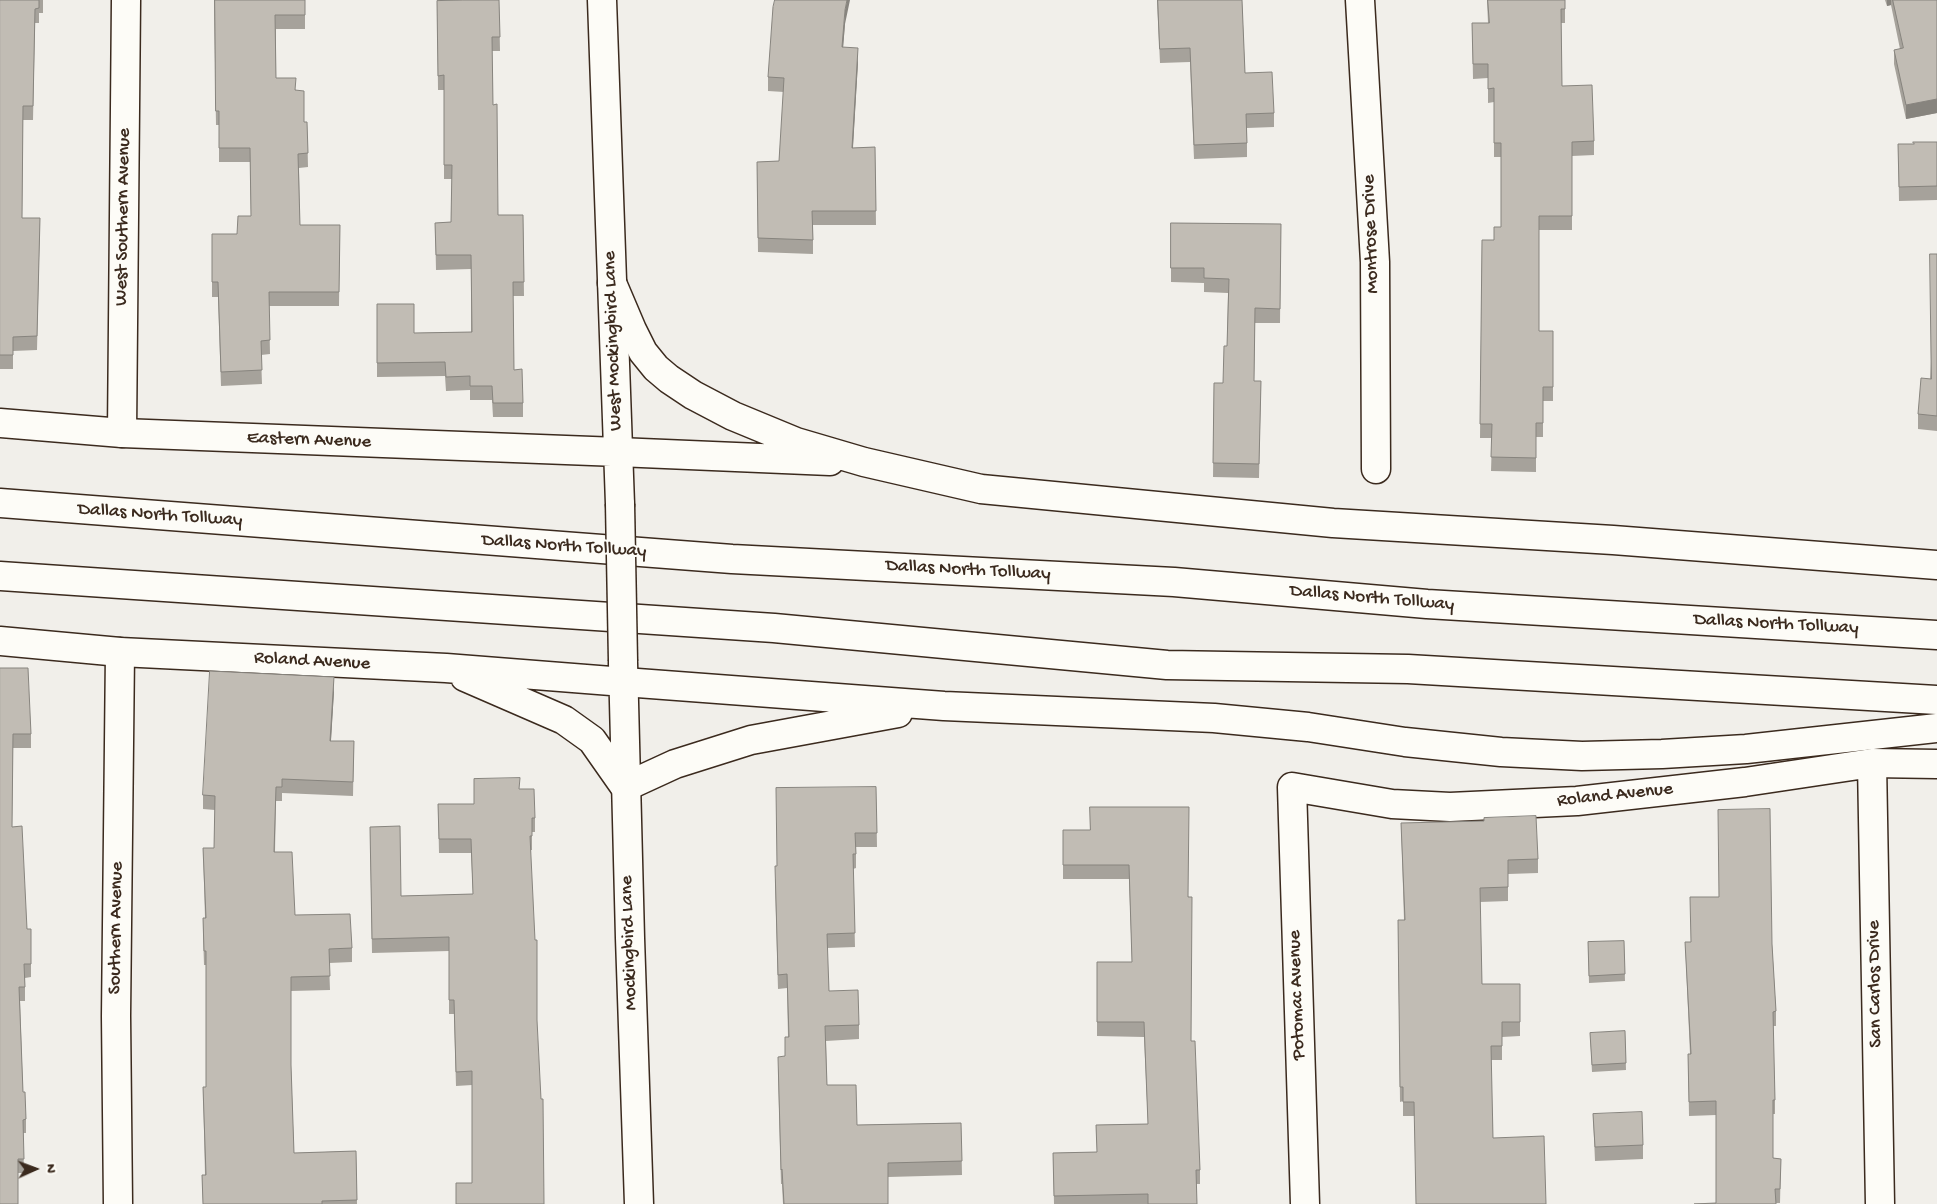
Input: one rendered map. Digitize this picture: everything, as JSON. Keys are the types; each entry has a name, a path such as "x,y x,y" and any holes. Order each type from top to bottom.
{"main road":[{"name":"West Southern Avenue","path":"122,433 126,0"},
{"name":"West Mockingbird Lane","path":"602,0 624,672"},
{"name":"Montrose Drive","path":"1360,0 1375,262 1376,469"},
{"path":"612,283 643,352 656,368 693,395 733,416 796,442 864,462 981,489 1323,522 1612,540 1937,565"},
{"name":"Eastern Avenue","path":"0,423 122,433 618,452 774,460 864,462"},
{"name":"Dallas North Tollway","path":"0,503 732,559 1174,582 1427,604 1937,635"},
{"path":"0,576 774,628 1167,665 1408,669 1937,700"},
{"name":"Roland Avenue","path":"0,641 120,652 446,668 624,672 944,706"},
{"name":"Southern Avenue","path":"118,1204 116,1016 120,652"},
{"path":"446,668 564,720 592,740 625,787 675,764 751,740 851,720 944,706 1214,718 1308,727 1405,742 1501,752 1582,756 1746,749 1937,728"},
{"name":"Mockingbird Lane","path":"624,672 625,787 639,1204"},
{"name":"Roland Avenue","path":"1292,787 1392,804 1450,808 1577,801 1745,782 1872,763 1937,764"},
{"name":"San Carlos Drive","path":"1872,763 1880,1204"},
{"name":"Potomac Avenue","path":"1292,787 1305,1204"}],"building":[{"path":"0,0 39,0 39,8 35,9 33,106 23,106 22,218 40,218 37,336 13,337 13,355 0,355"},
{"path":"215,0 305,0 305,15 275,15 276,78 296,78 295,90 304,91 304,122 307,122 308,153 298,154 300,225 340,225 339,292 269,292 270,340 261,341 262,370 221,372 218,282 212,282 212,234 237,234 238,216 251,216 250,148 219,148 219,111 216,111"},
{"path":"499,0 500,37 492,37 493,105 497,104 498,215 523,215 524,282 513,282 514,370 522,369 523,403 493,403 492,386 470,386 470,376 446,377 445,362 377,363 377,304 414,304 414,333 472,332 471,255 436,255 435,223 451,222 452,165 444,165 444,75 438,76 437,1"},
{"path":"775,0 847,0 842,47 858,48 852,148 875,147 876,211 812,211 813,240 758,238 757,162 779,161 784,78 768,77"},
{"path":"1158,0 1242,0 1245,73 1272,72 1274,113 1246,114 1247,143 1194,145 1190,48 1160,49"},
{"path":"1488,0 1565,0 1565,9 1561,9 1562,86 1592,85 1594,141 1572,142 1572,216 1539,216 1539,331 1553,331 1553,387 1543,387 1543,423 1536,423 1536,458 1491,457 1492,424 1480,424 1482,240 1494,240 1494,227 1501,227 1501,143 1494,143 1494,88 1488,89 1488,64 1473,64 1472,23 1489,23"},
{"path":"1893,0 1937,0 1937,99 1906,105 1894,50 1903,48"},
{"path":"1913,142 1937,142 1937,186 1899,187 1898,144 1914,144"},
{"path":"1171,223 1281,224 1280,309 1255,308 1254,381 1261,381 1259,464 1213,463 1214,383 1223,383 1224,346 1227,346 1229,279 1204,278 1204,268 1171,268"},
{"path":"1930,254 1937,254 1937,416 1918,414 1921,378 1931,379"},
{"path":"0,668 28,668 31,734 13,734 12,827 22,826 27,929 31,929 31,964 24,964 25,987 19,987 23,1092 25,1092 26,1119 23,1120 24,1159 18,1159 18,1204 0,1204"},
{"path":"210,671 334,677 330,741 354,741 353,782 282,779 282,787 276,787 274,852 292,852 295,915 350,914 352,948 329,949 330,976 291,977 291,1065 294,1153 356,1151 357,1200 322,1201 322,1204 203,1204 202,1175 206,1175 203,1087 206,1087 206,951 204,951 203,918 206,918 203,848 214,848 215,796 203,795"},
{"path":"520,778 519,789 534,789 535,818 532,818 532,836 530,836 535,940 537,940 537,1020 541,1099 543,1099 544,1204 456,1204 456,1183 472,1183 472,1071 456,1072 454,1000 449,1000 449,937 372,939 370,827 400,826 401,896 473,894 471,839 439,839 438,804 474,804 474,779"},
{"path":"876,787 877,833 855,833 856,854 853,854 855,933 827,934 829,991 858,990 859,1025 825,1026 827,1085 856,1085 857,1125 961,1123 962,1161 888,1163 888,1204 784,1204 781,1170 778,1057 785,1056 785,1037 789,1037 787,974 778,975 775,866 777,866 776,788"},
{"path":"1090,807 1189,807 1188,897 1192,897 1191,1041 1195,1041 1200,1170 1196,1170 1197,1204 1148,1204 1148,1194 1054,1196 1053,1153 1097,1152 1096,1125 1148,1124 1144,1022 1097,1022 1097,962 1132,962 1129,865 1063,865 1063,830 1090,830"},
{"path":"1770,809 1772,944 1776,1011 1773,1012 1775,1100 1773,1100 1773,1158 1781,1159 1780,1189 1775,1189 1776,1204 1694,1204 1716,1203 1716,1101 1689,1102 1688,1054 1691,1054 1685,942 1691,942 1690,897 1719,897 1718,810"},
{"path":"1536,816 1538,859 1508,860 1508,887 1480,888 1482,984 1520,984 1520,1022 1502,1022 1502,1046 1491,1046 1493,1138 1544,1136 1546,1204 1416,1204 1414,1102 1403,1102 1403,1087 1400,1087 1398,920 1405,920 1401,823 1484,821 1484,818"},
{"path":"1624,941 1625,974 1589,976 1588,942"},
{"path":"1625,1031 1626,1063 1592,1065 1590,1033"},
{"path":"1642,1112 1643,1145 1595,1147 1593,1114"}]}
